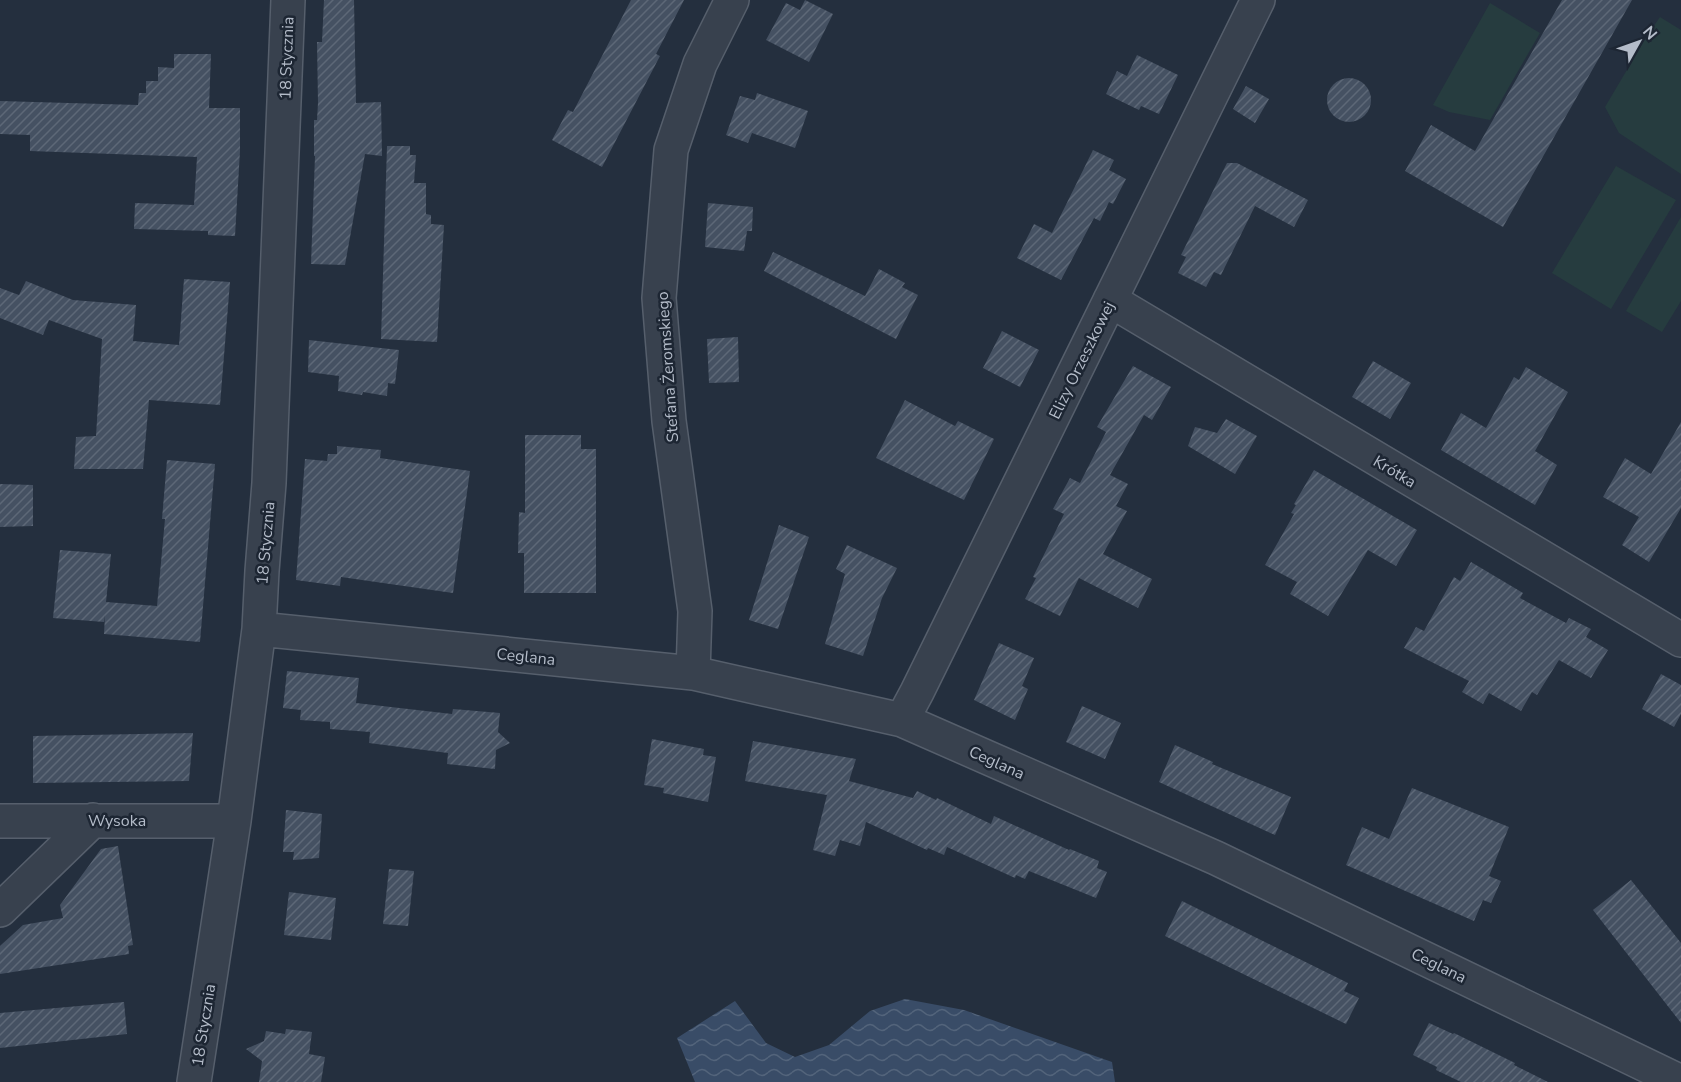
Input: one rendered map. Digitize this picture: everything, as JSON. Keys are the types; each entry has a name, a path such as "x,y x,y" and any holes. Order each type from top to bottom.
{"street":[{"name":"18 Stycznia","path":"194,1082 234,821 259,629 270,483 288,0"},
{"name":"Stefana Żeromskiego","path":"693,673 695,611 669,421 659,298 671,150 700,64 732,0"},
{"name":"Elizy Orzeszkowej","path":"902,720 1258,0"},
{"name":"Krótka","path":"1110,300 1681,640"},
{"name":"Ceglana","path":"259,629 693,673 902,720 1216,858 1681,1082"},
{"path":"0,910 93,820"},
{"name":"Wysoka","path":"0,821 234,821"}],"green space":[{"path":"1490,3 1540,33 1490,120 1449,112 1433,105"},
{"path":"1660,17 1681,30 1681,174 1619,133 1605,107"},
{"path":"1616,166 1676,200 1611,309 1552,273"},
{"path":"1681,217 1681,301 1662,332 1626,311"}],"water":[{"path":"905,999 964,1010 1112,1062 1115,1082 695,1082 677,1038 735,1001 766,1043 795,1057 829,1045 870,1011"}],"building":[{"path":"324,0 354,0 356,103 381,102 382,156 365,154 345,265 311,264 314,120 317,120 318,103 317,42 322,42"},
{"path":"631,0 684,0 656,54 660,56 602,167 552,140 568,110 573,112"},
{"path":"805,0 833,14 809,62 766,40 786,3 800,10"},
{"path":"1562,0 1632,0 1503,227 1405,171 1431,125 1475,151"},
{"path":"174,54 211,54 209,108 240,108 235,236 208,235 208,231 134,229 135,203 194,205 197,157 30,151 30,135 0,134 0,101 138,105 139,93 146,93 146,81 158,81 158,67 174,68"},
{"path":"1137,55 1178,75 1159,114 1141,106 1139,110 1106,94 1117,71 1127,76"},
{"path":"1349,78 1364,85 1371,100 1364,115 1349,122 1334,115 1327,100 1334,85"},
{"path":"1246,86 1269,99 1255,123 1233,109"},
{"path":"757,93 808,111 795,148 752,133 748,143 726,135 740,96 755,100"},
{"path":"387,146 410,146 410,155 416,155 414,183 426,183 426,214 431,215 431,224 444,225 437,342 381,339"},
{"path":"1093,150 1114,160 1109,170 1126,179 1113,204 1109,202 1100,221 1094,218 1061,280 1017,258 1034,224 1052,233"},
{"path":"1227,163 1237,163 1308,200 1294,227 1255,206 1221,275 1214,272 1206,287 1178,273 1186,257 1181,255"},
{"path":"708,203 753,207 752,231 747,231 744,251 705,247"},
{"path":"773,252 865,296 879,269 905,283 902,287 918,295 896,339 764,271"},
{"path":"184,279 230,282 220,405 149,400 143,469 74,469 76,437 96,436 102,339 49,320 43,335 0,318 0,288 19,295 26,281 73,300 136,305 133,341 179,345"},
{"path":"1002,331 1039,350 1020,387 983,368"},
{"path":"738,337 739,382 709,383 707,339"},
{"path":"309,340 399,350 395,384 388,383 387,396 338,391 339,376 308,372"},
{"path":"1373,361 1411,383 1390,419 1352,397"},
{"path":"1133,366 1171,387 1152,420 1144,415 1110,475 1128,484 1116,506 1127,511 1103,554 1152,579 1138,608 1079,578 1060,616 1025,599 1036,578 1033,577 1064,514 1053,509 1070,478 1080,483 1106,432 1097,427"},
{"path":"1526,367 1568,392 1535,451 1557,465 1535,505 1441,450 1461,413 1486,428 1514,377 1519,380"},
{"path":"905,400 955,426 958,421 994,439 964,500 876,458"},
{"path":"1226,419 1257,436 1235,474 1188,446 1195,427 1217,433"},
{"path":"1681,422 1681,508 1649,562 1622,545 1639,517 1603,497 1625,458 1651,474"},
{"path":"525,435 581,435 581,449 596,449 596,593 524,593 524,553 518,553 519,512 525,513"},
{"path":"337,446 381,450 380,458 470,471 453,593 341,577 340,586 296,580 305,459 327,461 328,454 337,454"},
{"path":"167,460 215,464 200,642 104,634 105,615 104,622 53,618 60,550 111,554 106,602 157,606 165,519 162,519"},
{"path":"1314,470 1417,530 1396,566 1368,550 1328,616 1290,594 1297,582 1265,565 1294,514 1291,513 1296,505 1294,504"},
{"path":"0,484 33,485 33,526 0,527"},
{"path":"779,525 809,537 778,629 749,620"},
{"path":"847,545 897,568 882,598 863,656 825,644 845,574 836,569"},
{"path":"1471,562 1523,593 1520,598 1566,623 1569,618 1591,629 1586,637 1608,650 1591,678 1559,660 1537,695 1532,692 1521,711 1489,693 1483,704 1462,692 1469,681 1404,648 1416,627 1424,631 1454,577 1460,581"},
{"path":"999,643 1034,658 1022,686 1028,689 1015,720 974,700"},
{"path":"287,671 359,678 356,703 452,714 453,709 500,713 498,732 510,743 496,750 495,769 447,764 448,753 369,743 370,732 330,729 330,722 300,720 301,710 283,708"},
{"path":"1661,674 1681,685 1681,714 1674,727 1642,709"},
{"path":"1082,706 1121,723 1105,759 1066,742"},
{"path":"193,733 189,781 33,783 33,736"},
{"path":"652,739 704,749 703,755 716,757 708,802 663,793 664,788 644,785"},
{"path":"753,741 856,759 849,781 913,798 917,791 991,824 994,816 1099,861 1097,868 1107,872 1096,898 1029,871 1025,879 1016,875 1015,878 947,847 944,855 928,848 927,850 866,822 860,846 840,840 835,856 813,850 827,795 745,781"},
{"path":"1175,745 1213,762 1212,764 1291,797 1275,835 1159,782"},
{"path":"1412,788 1509,827 1489,876 1501,881 1491,903 1483,900 1474,921 1346,865 1362,827 1389,839"},
{"path":"286,810 322,814 319,858 293,860 294,852 283,852"},
{"path":"118,846 133,945 128,946 129,954 0,974 0,946 23,925 63,918 60,905 101,849"},
{"path":"389,869 414,871 408,926 383,924"},
{"path":"1631,880 1681,943 1681,1023 1593,910"},
{"path":"289,892 336,898 331,940 284,935"},
{"path":"1182,901 1348,983 1344,991 1359,998 1346,1024 1165,936"},
{"path":"124,1002 127,1034 0,1048 0,1013"},
{"path":"1429,1023 1515,1063 1514,1065 1548,1082 1461,1082 1436,1070 1437,1067 1413,1055"},
{"path":"286,1029 312,1032 309,1054 325,1057 321,1082 259,1082 262,1061 246,1049 264,1041 266,1031 285,1034"}]}
